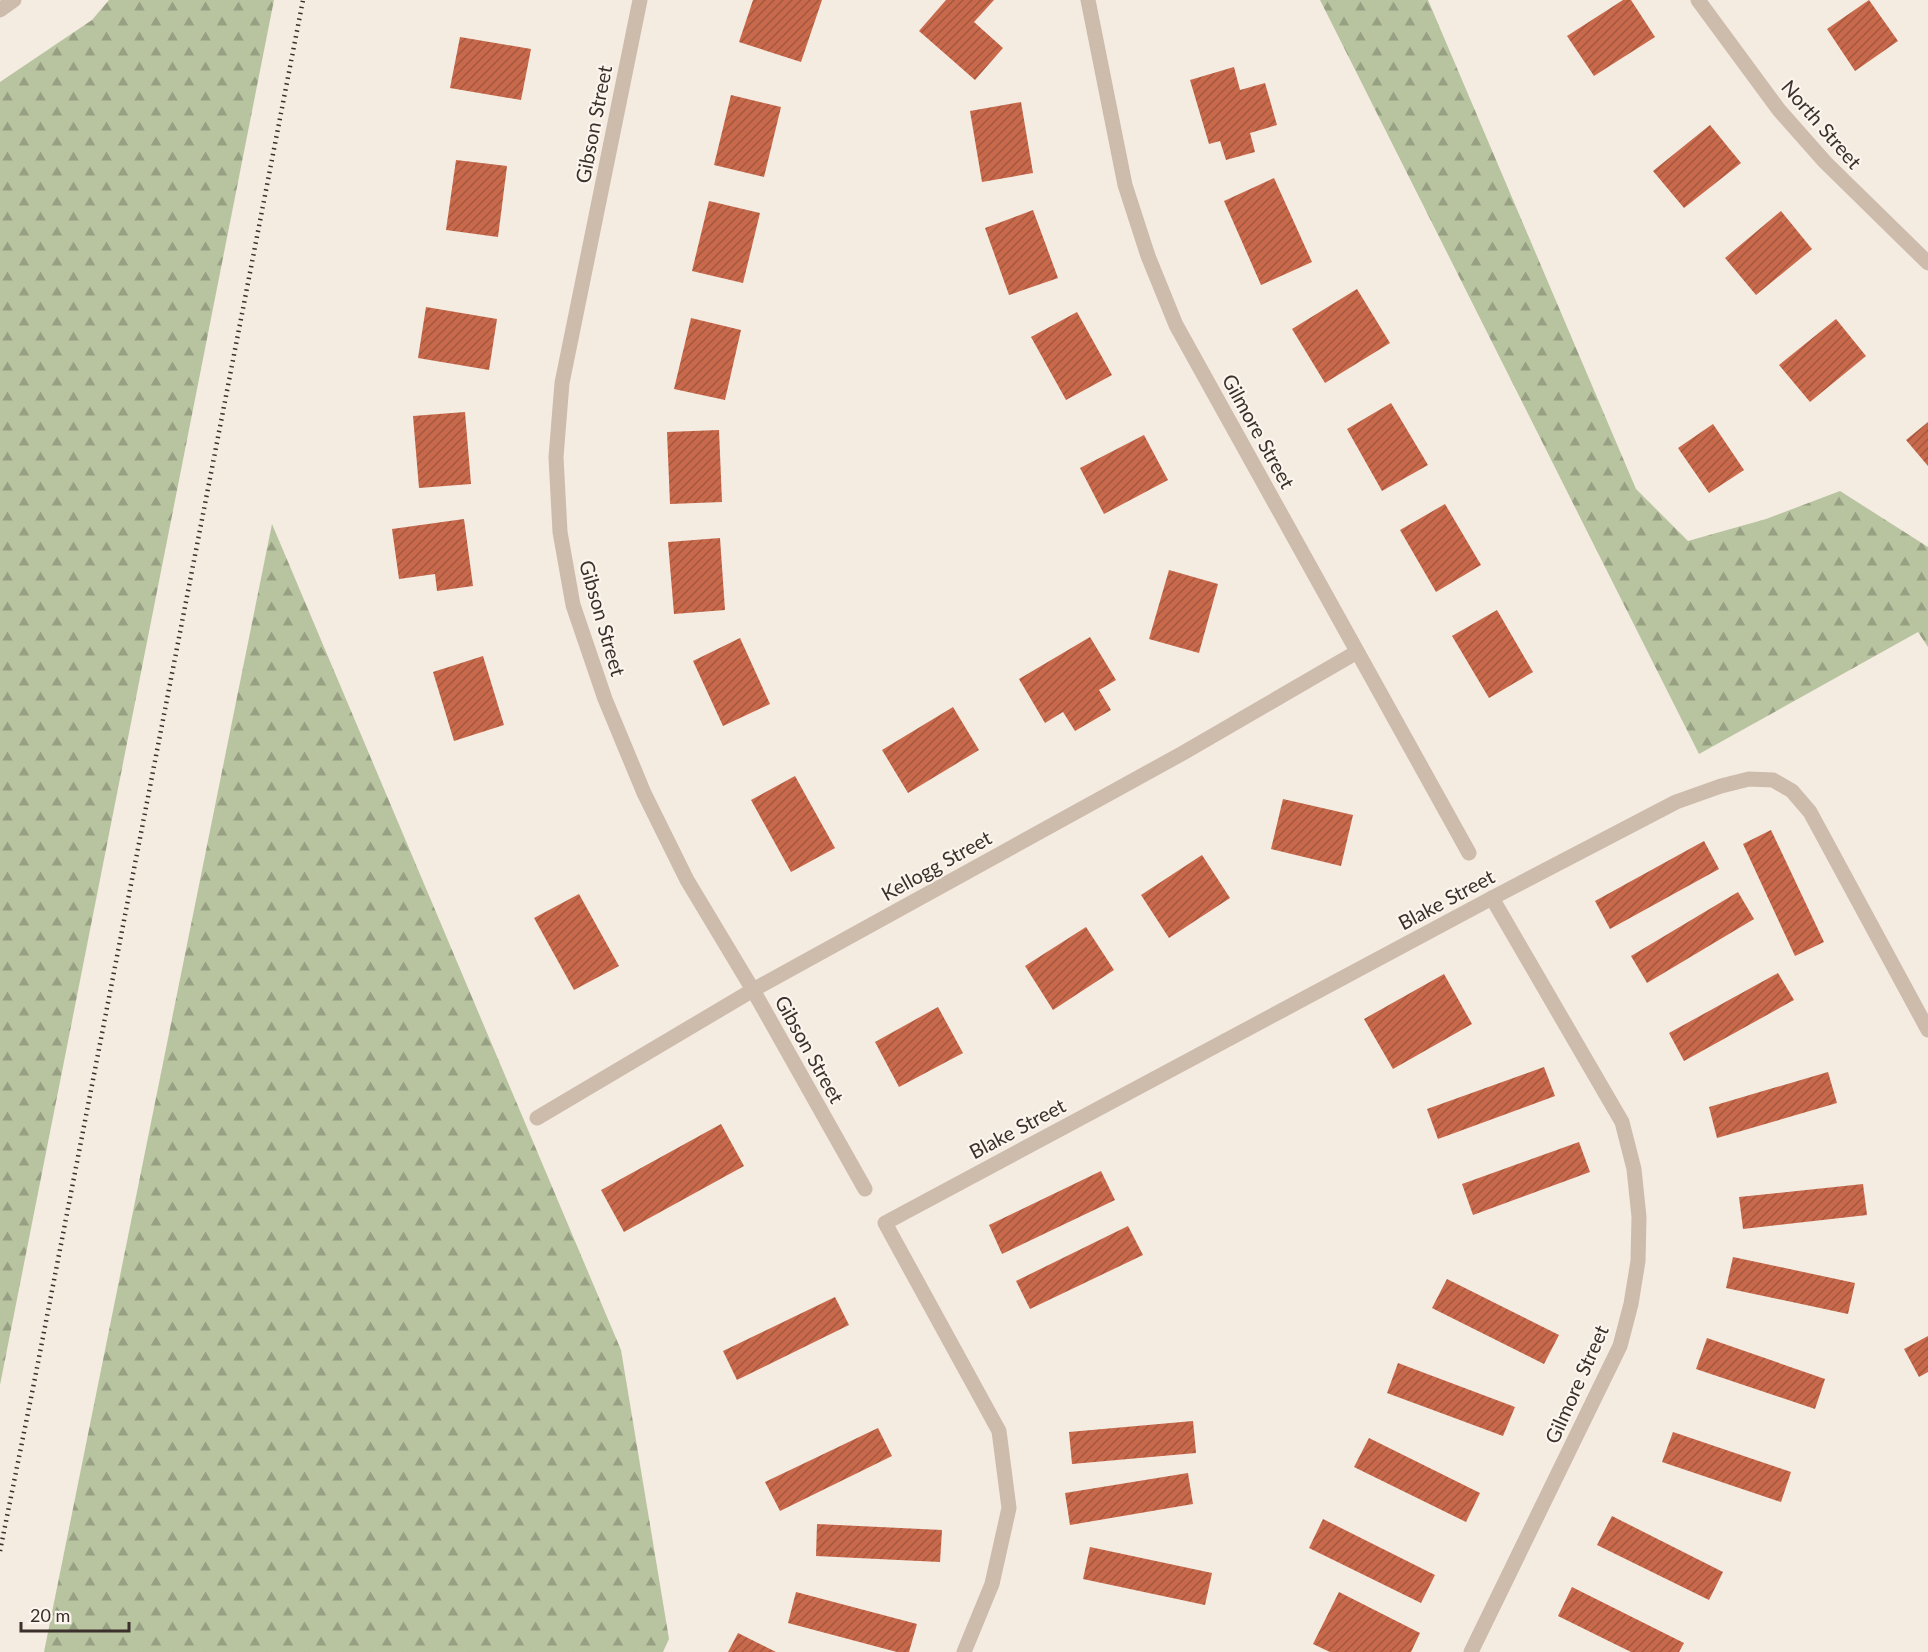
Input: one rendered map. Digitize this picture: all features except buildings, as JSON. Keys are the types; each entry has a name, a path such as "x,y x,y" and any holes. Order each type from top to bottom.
{"street":[{"path":"0,10 14,0"},
{"name":"Gibson Street","path":"640,0 562,383 556,457 560,532 573,605 604,699 644,793 687,880 753,990 865,1189"},
{"name":"Gilmore Street","path":"1088,0 1125,185 1148,256 1176,325 1469,853"},
{"name":"North Street","path":"1698,0 1786,118 1825,162 1928,263"},
{"name":"Kellogg Street","path":"537,1118 753,990 1183,753 1357,652"},
{"name":"Blake Street","path":"964,1652 992,1584 1009,1508 999,1431 885,1223 1676,802 1749,779 1773,780 1791,791 1810,812 1928,1030"},
{"name":"Gilmore Street","path":"1471,1652 1620,1346 1631,1304 1638,1261 1638,1217 1634,1169 1622,1122 1492,898"}],"green space":[{"path":"109,0 274,0 0,1385 0,82 92,20"},
{"path":"1320,0 1428,0 1636,489 1688,541 1766,519 1840,491 1928,547 1928,647 1918,632 1699,754"},
{"path":"272,524 621,1350 669,1639 663,1652 44,1652"}],"railway":[{"path":"0,1551 303,0"}]}
